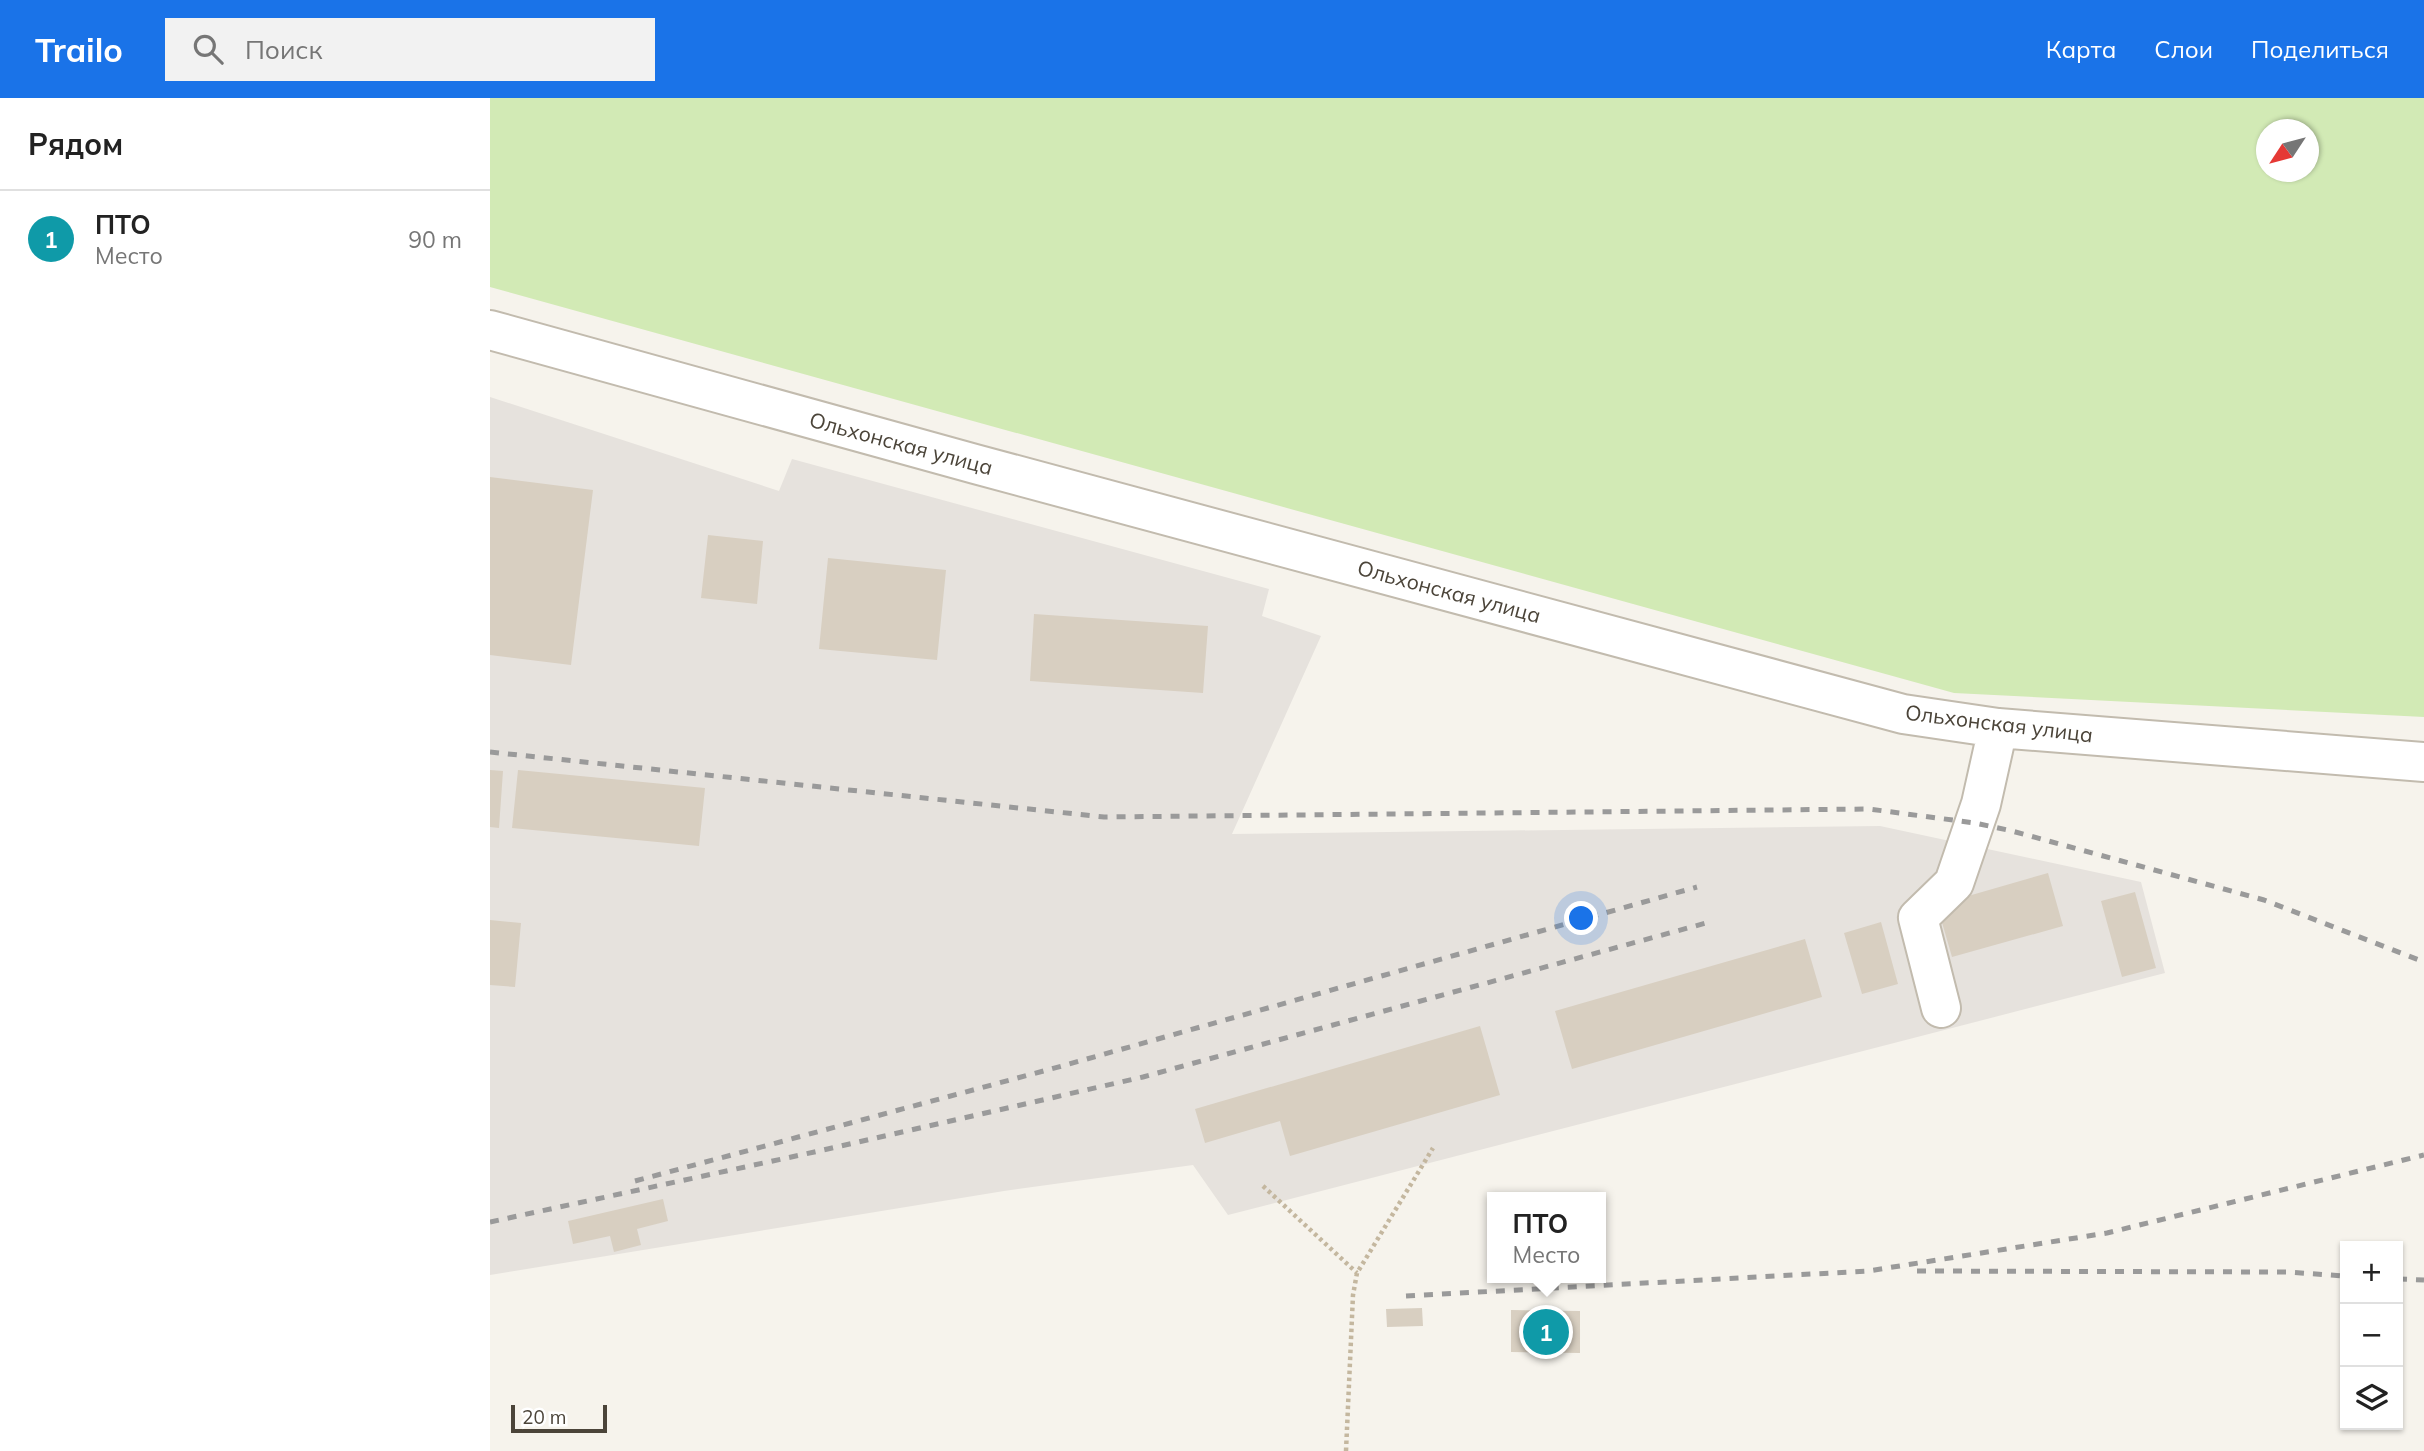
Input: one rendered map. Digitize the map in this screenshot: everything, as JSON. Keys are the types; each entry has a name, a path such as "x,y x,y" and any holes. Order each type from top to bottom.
{"street":[{"name":"Ольхонская улица","path":"490,330 989,468 1903,714 1998,728 2424,762"},
{"path":"1941,1008 1918,918 1954,883 1981,804 1998,728"}],"path":[{"path":"1346,1451 1353,1295 1357,1273 1433,1148"},
{"path":"1263,1186 1357,1273"}],"shaded area":[{"path":"490,397 779,491 792,459 1269,589 1262,616 1321,636 1232,834 1880,826 2141,882 2165,973 1228,1215 1193,1165 1004,1191 490,1275"}],"green space":[{"path":"490,98 2424,98 2424,717 1954,693 490,287"}],"building":[{"path":"490,477 593,490 571,665 490,655"},
{"path":"708,535 763,541 757,604 701,598"},
{"path":"828,558 946,570 937,660 819,649"},
{"path":"1034,614 1208,626 1203,693 1030,681"},
{"path":"490,770 503,771 499,828 490,827"},
{"path":"518,770 705,788 699,846 512,828"},
{"path":"2048,873 2063,926 1952,957 1937,905"},
{"path":"2135,892 2156,968 2122,977 2101,901"},
{"path":"490,920 521,923 515,987 490,985"},
{"path":"1881,922 1898,984 1862,994 1844,933"},
{"path":"1805,939 1822,997 1572,1069 1555,1011"},
{"path":"1480,1026 1500,1095 1290,1156 1280,1121 1205,1143 1195,1109"},
{"path":"663,1199 668,1221 637,1229 641,1245 614,1252 610,1236 573,1244 568,1221"},
{"path":"1422,1308 1423,1326 1387,1327 1386,1309"},
{"path":"1511,1310 1580,1311 1580,1353 1511,1352"}],"railway":[{"path":"490,752 1104,817 1869,809 1975,823 2012,831 2264,900 2424,962"},
{"path":"635,1181 1062,1066 1697,887"},
{"path":"490,1222 1143,1077 1706,923"},
{"path":"1406,1296 1868,1271 2107,1233 2424,1155"},
{"path":"1917,1271 2286,1272 2340,1276"},
{"path":"2403,1279 2424,1280"}],"place":[{"name":"ПТО","path":"1546,1332"}]}
